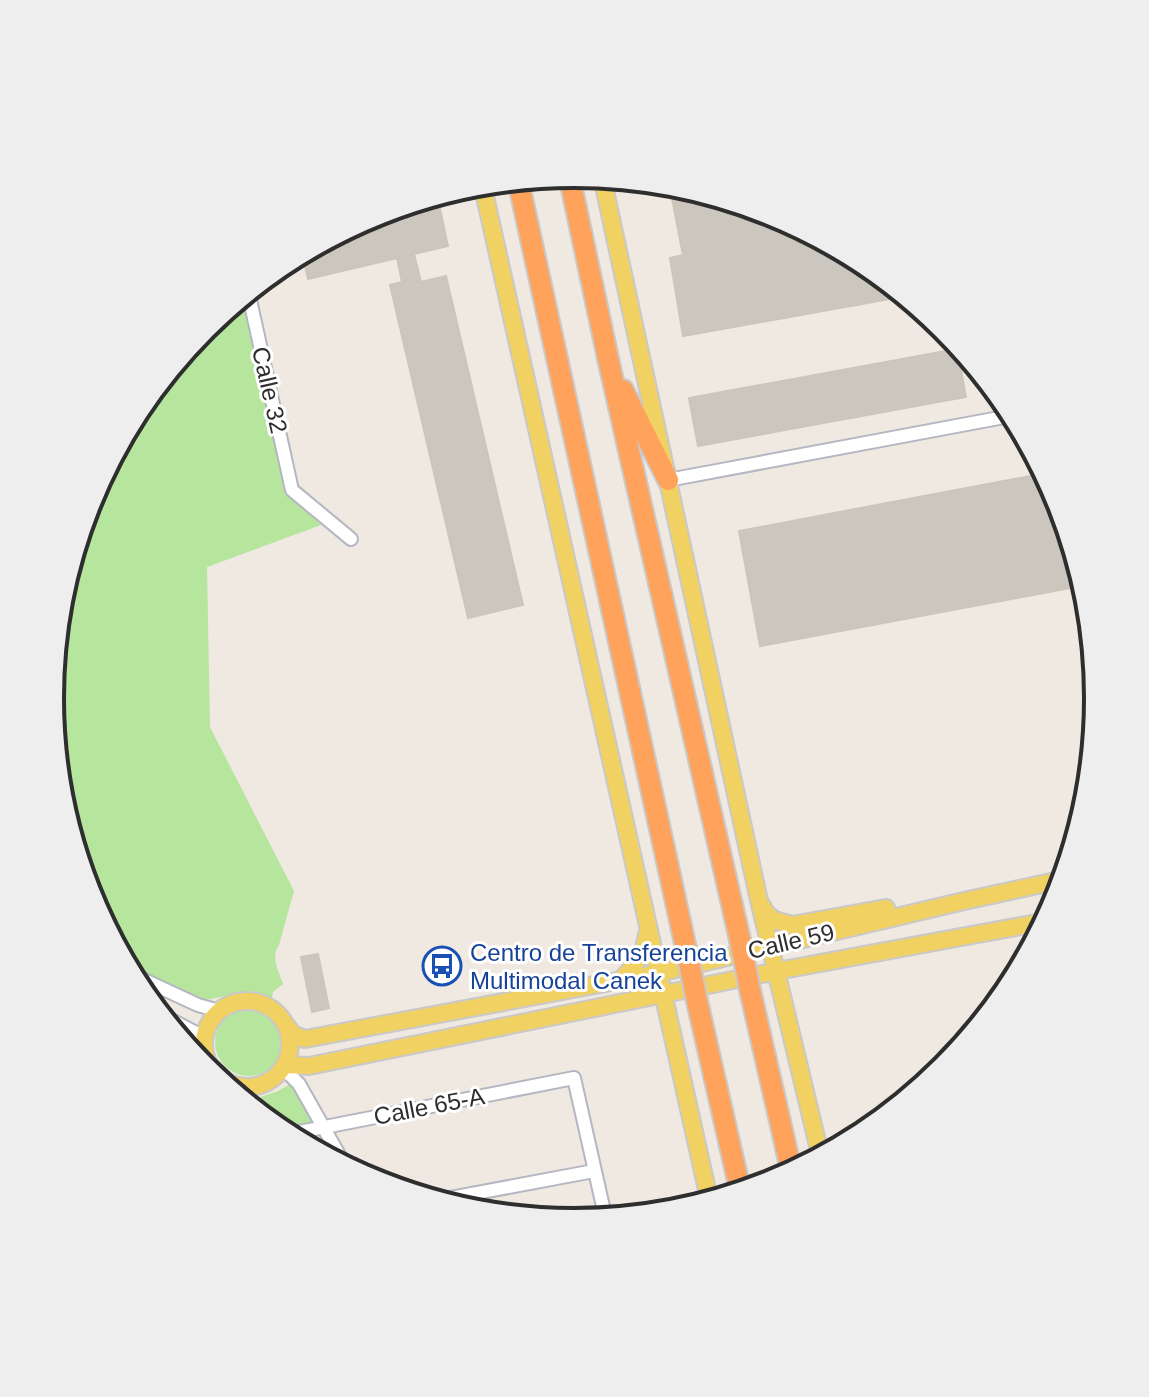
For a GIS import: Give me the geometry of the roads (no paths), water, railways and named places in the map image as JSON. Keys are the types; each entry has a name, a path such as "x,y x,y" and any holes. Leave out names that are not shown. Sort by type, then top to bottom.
{"highway":[{"path":"572,188 789,1161"},
{"path":"520,191 738,1182"},
{"path":"609,363 668,480"}],"main road":[{"path":"605,189 758,896 818,1147"},
{"path":"485,196 707,1192"},
{"name":"Calle 59","path":"285,1024 294,1035 305,1039 659,973 1051,882"},
{"path":"758,896 765,912 774,920 792,925 885,908 964,901"},
{"path":"621,980 643,952 648,924"},
{"name":"Calle 59","path":"284,1066 309,1066 777,971 1032,924"},
{"path":"204,1049 204,1037 210,1023 219,1011 230,1005 242,1001 255,1002 278,1014 290,1037 290,1051 284,1066 265,1083 244,1087"}],"street":[{"name":"Calle 32","path":"251,304 292,490 351,539"},
{"path":"668,480 1001,418"},
{"path":"151,983 219,1011"},
{"path":"184,1026 204,1037"},
{"path":"284,1066 299,1084 336,1150"},
{"name":"Calle 65-A","path":"303,1131 574,1078 594,1171"},
{"path":"461,1196 594,1171 603,1208"}],"place":[{"name":"Centro de Transferencia Multimodal Canek","path":"442,966"}]}
